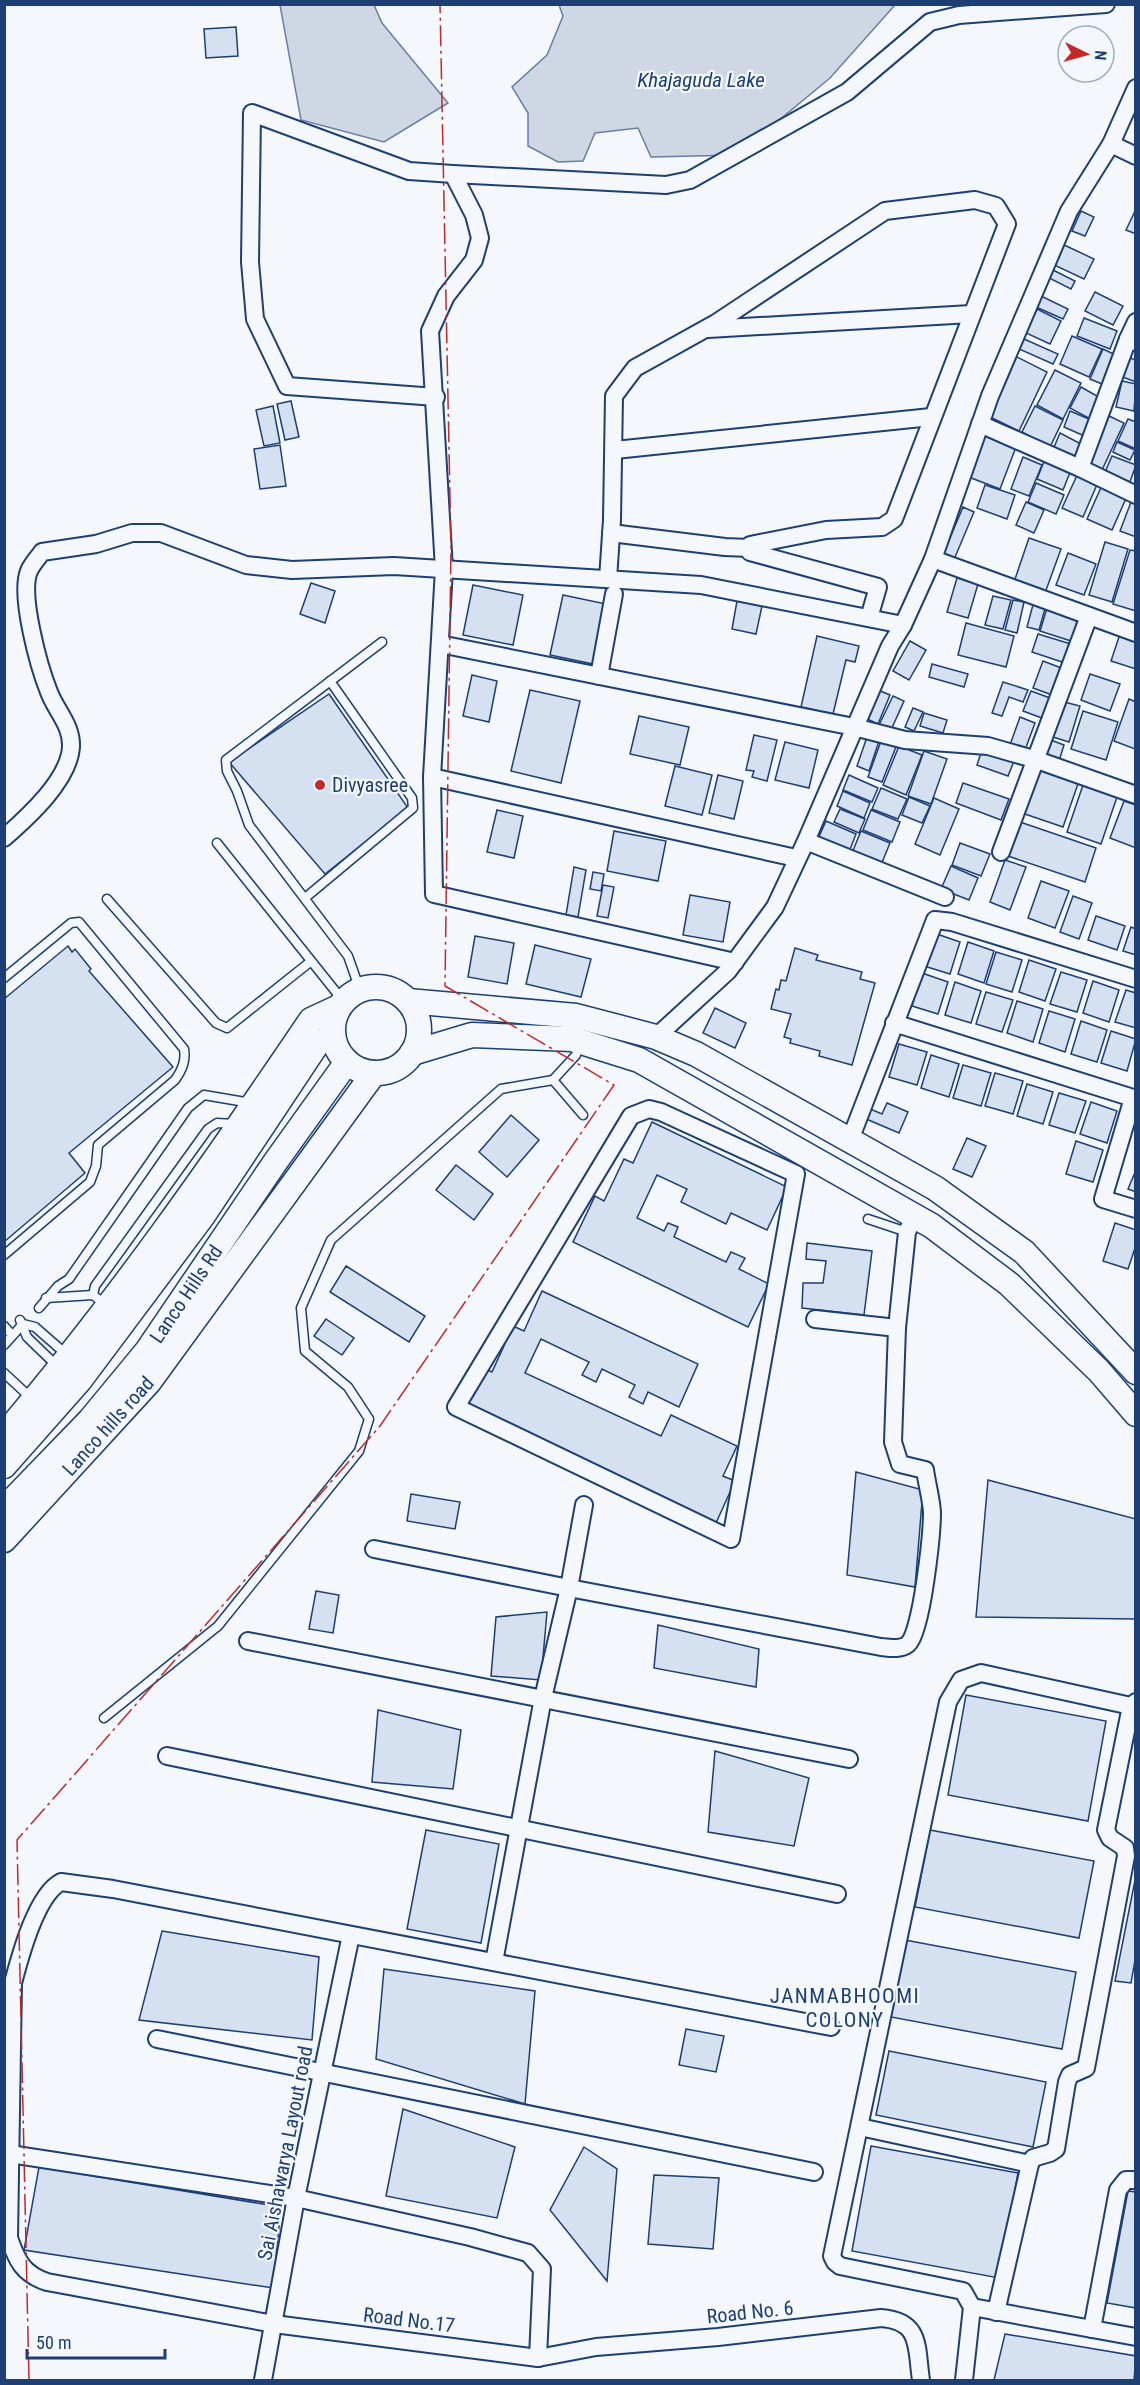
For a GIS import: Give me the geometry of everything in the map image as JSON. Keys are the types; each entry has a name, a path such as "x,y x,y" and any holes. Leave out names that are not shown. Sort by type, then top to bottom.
{"main road":[{"path":"4,1435 66,1363 100,1300 193,1212 240,1125 311,1020 372,987 385,987 398,992 415,1012 418,1040 412,1053 402,1064 383,1071"},
{"path":"347,1000 334,1021 333,1036 338,1050 347,1062 360,1070 383,1071 416,1067 466,1052 531,1050 576,1055 615,1052"},
{"path":"408,1001 576,1016 656,1037 696,1054 935,1188 1024,1252 1136,1372"},
{"path":"412,1053 472,1035 572,1039 639,1060 739,1115 911,1224 932,1226 1009,1284 1091,1364 1136,1414"},
{"name":"Lanco Hills Rd","path":"4,1466 80,1380 193,1212 317,1044 333,1036"},
{"name":"Lanco Hills Rd","path":"4,1509 112,1408 147,1351 276,1161 347,1062"},
{"name":"Lanco hills road","path":"4,1540 112,1408 149,1382 383,1071"},
{"path":"1091,1364 1112,1346"}],"street":[{"path":"436,397 287,386 255,319 250,262 252,113 409,171 666,185 690,180 847,92 930,22 959,15 1106,4"},
{"path":"656,1037 728,971 775,907 890,646 903,625 933,559 990,396 1069,211 1111,144 1136,88"},
{"path":"1111,144 1136,156"},
{"path":"453,174 474,215 480,238 474,260 446,296 430,331 436,397 444,569 432,777 434,894 735,962"},
{"path":"599,676 611,587 615,450 614,396 635,368 705,329 885,211 975,200 996,206 1007,224 931,417 894,519 882,527 826,530 750,545 750,548"},
{"path":"705,329 971,314"},
{"path":"1080,468 1132,340 1136,322"},
{"path":"615,450 931,417"},
{"path":"980,424 1135,493"},
{"path":"4,838 22,822 53,787 68,759 71,747 69,729 49,693 36,653 28,604 26,588 29,571 42,552 96,544 132,532 161,533 257,566 292,570 394,566 444,569 611,587 701,585 903,625"},
{"path":"611,533 750,548"},
{"path":"750,548 750,552 878,587 869,618"},
{"path":"933,559 1136,633"},
{"path":"1001,852 1089,616"},
{"path":"441,644 854,727 905,740 988,746 1037,760 1136,795"},
{"path":"432,777 796,858"},
{"path":"806,841 945,897"},
{"path":"850,1140 935,920 952,922 1136,979"},
{"path":"894,1023 1134,1093 1103,1199 1136,1209"},
{"path":"649,1109 661,1112 736,1146 796,1174 731,1539 456,1407 631,1116 649,1109"},
{"path":"716,1137 739,1115"},
{"path":"736,1146 739,1115"},
{"path":"374,1549 881,1647 902,1648 911,1642 928,1568 932,1511 925,1470 900,1464 893,1442 897,1328 911,1224"},
{"path":"815,1319 897,1328"},
{"path":"494,1962 543,1698 569,1588 584,1505"},
{"path":"248,1641 849,1759"},
{"path":"964,2380 972,2307 963,2291 840,2266 832,2256 860,2127 876,2036 948,1702 961,1680 981,1673 1133,1704 1106,1830 1110,1838 1125,1848 1126,1856 1086,2068 1070,2075 1067,2082 1056,2149 1037,2156 1030,2164 996,2312"},
{"path":"167,1756 837,1894"},
{"name":"Road No.17","path":"351,1935 112,1889 61,1882 47,1892 24,1943 13,1983 9,2238 21,2264 32,2277 47,2282 274,2324 538,2358"},
{"path":"351,1935 831,2027"},
{"name":"Sai Aishawarya Layout road","path":"263,2380 296,2198 351,1935"},
{"path":"157,2039 814,2172"},
{"path":"860,2127 1030,2164"},
{"path":"10,2154 296,2198 470,2237 528,2253 542,2269 538,2358"},
{"path":"1092,2329 1118,2190 1126,2180 1136,2180"},
{"path":"972,2307 1136,2337"},
{"name":"Road No. 6","path":"538,2358 596,2347 887,2319 903,2322 911,2329 915,2337 921,2380"}],"lane":[{"path":"347,1000 348,956 249,825 225,765 226,760 382,642"},
{"path":"305,898 413,808 412,798 330,681"},
{"path":"217,843 310,962 347,1000"},
{"path":"107,899 216,1023 227,1028 310,962"},
{"path":"4,978 71,923 79,922 184,1049 185,1054 182,1071 175,1080 98,1145 96,1166 90,1182 4,1255"},
{"path":"104,1718 218,1626 359,1451 369,1419 348,1387 305,1352 301,1308 331,1240 501,1089 553,1080 576,1055"},
{"path":"553,1080 583,1115"},
{"path":"39,1308 58,1286 69,1279 198,1097 208,1095 254,1104"},
{"path":"46,1299 100,1300 95,1286 208,1129 217,1124 240,1125"},
{"path":"868,1219 911,1224"},
{"path":"21,1322 27,1337 66,1363"},
{"path":"21,1322 36,1327 66,1363"},
{"path":"4,1345 21,1322"},
{"path":"4,1326 12,1335"},
{"path":"4,1373 34,1401"}],"water":[{"path":"280,5 374,5 382,23 448,103 384,142 301,120"},
{"name":"Khajaguda Lake","path":"559,5 895,5 830,78 737,155 651,157 638,128 595,133 583,161 558,162 528,146 528,113 512,87 547,55 563,16"}],"building":[{"path":"236,27 238,56 206,58 204,29"},
{"path":"1136,209 1136,234 1126,230"},
{"path":"1081,211 1094,217 1085,236 1072,231"},
{"path":"1062,244 1094,259 1084,279 1052,264"},
{"path":"1053,270 1075,281 1071,289 1049,278"},
{"path":"1095,292 1123,306 1113,325 1085,311"},
{"path":"1041,296 1068,309 1063,319 1036,307"},
{"path":"1037,309 1061,321 1050,344 1026,333"},
{"path":"1084,318 1117,331 1110,349 1077,336"},
{"path":"1072,336 1102,349 1089,377 1060,364"},
{"path":"1024,339 1058,354 1053,364 1019,349"},
{"path":"1103,349 1120,357 1107,386 1090,379"},
{"path":"1015,356 1047,372 1019,431 986,415"},
{"path":"1127,357 1136,360 1136,382 1120,376"},
{"path":"1055,370 1081,383 1063,419 1037,405"},
{"path":"1122,381 1136,384 1134,411 1116,407"},
{"path":"1081,387 1104,400 1094,421 1070,408"},
{"path":"291,401 299,437 285,440 277,404"},
{"path":"273,406 280,443 264,446 256,410"},
{"path":"1035,406 1063,420 1050,447 1022,432"},
{"path":"1070,411 1096,422 1089,438 1064,427"},
{"path":"1109,416 1124,423 1102,470 1087,463"},
{"path":"1128,419 1136,422 1136,449 1118,441"},
{"path":"1060,433 1085,446 1078,463 1052,452"},
{"path":"981,434 1016,447 1000,489 966,476"},
{"path":"1117,442 1135,450 1130,460 1113,452"},
{"path":"280,445 286,486 260,489 254,449"},
{"path":"1112,456 1136,465 1130,482 1105,472"},
{"path":"1023,457 1042,465 1029,496 1011,489"},
{"path":"1045,459 1071,470 1063,490 1037,479"},
{"path":"1079,471 1099,480 1083,517 1062,508"},
{"path":"1036,483 1064,495 1056,514 1028,502"},
{"path":"1103,483 1128,494 1112,530 1087,519"},
{"path":"985,485 1015,495 1007,519 977,508"},
{"path":"1026,502 1044,510 1034,533 1016,525"},
{"path":"1131,502 1136,504 1136,537 1120,531"},
{"path":"963,507 974,512 953,562 942,557"},
{"path":"1029,538 1061,549 1045,593 1014,582"},
{"path":"1105,542 1128,549 1112,602 1089,595"},
{"path":"1130,550 1136,551 1136,611 1113,604"},
{"path":"1068,553 1096,564 1084,595 1056,585"},
{"path":"957,578 978,584 968,618 947,612"},
{"path":"311,583 335,591 325,623 300,614"},
{"path":"473,585 523,595 513,645 463,635"},
{"path":"563,595 606,604 593,664 550,655"},
{"path":"993,596 1011,600 1003,629 985,625"},
{"path":"1013,600 1024,602 1017,633 1005,630"},
{"path":"737,601 762,606 756,634 732,629"},
{"path":"1034,601 1046,605 1039,630 1027,627"},
{"path":"1048,605 1079,615 1071,641 1040,631"},
{"path":"966,623 1014,636 1006,667 958,655"},
{"path":"1038,634 1071,644 1065,663 1032,652"},
{"path":"1120,634 1136,640 1136,669 1111,661"},
{"path":"817,636 859,646 855,662 846,660 833,714 801,707"},
{"path":"910,641 926,650 909,680 893,671"},
{"path":"1043,661 1064,669 1055,696 1033,688"},
{"path":"932,664 968,674 964,687 929,677"},
{"path":"1090,674 1120,684 1110,711 1081,700"},
{"path":"472,675 497,681 489,722 463,716"},
{"path":"1003,682 1028,690 1023,702 1009,697 1002,716 992,713"},
{"path":"530,690 580,701 561,783 511,771"},
{"path":"878,690 890,695 878,724 865,718"},
{"path":"1031,691 1050,698 1042,718 1023,711"},
{"name":"Divyasree","path":"329,694 408,808 325,874 229,762"},
{"path":"893,696 904,701 891,730 879,725"},
{"path":"1129,699 1136,702 1135,749 1114,741"},
{"path":"1064,702 1080,706 1069,742 1053,737"},
{"path":"913,708 923,712 914,731 905,727"},
{"path":"1083,711 1118,722 1106,760 1071,749"},
{"path":"924,713 947,720 943,733 920,726"},
{"path":"639,716 689,727 680,765 630,754"},
{"path":"1020,717 1035,723 1025,750 1010,745"},
{"path":"754,735 777,740 767,781 752,777 754,771 746,770"},
{"path":"867,737 879,741 869,771 857,766"},
{"path":"1048,739 1064,745 1059,761 1043,756"},
{"path":"881,741 896,747 882,782 868,777"},
{"path":"785,742 818,750 809,788 775,780"},
{"path":"899,746 922,755 906,795 883,785"},
{"path":"982,750 1014,761 1008,776 977,765"},
{"path":"924,751 947,759 931,804 908,796"},
{"path":"675,766 712,775 702,815 665,806"},
{"path":"1037,766 1079,781 1063,827 1022,813"},
{"path":"718,775 743,781 734,819 709,813"},
{"path":"849,775 878,788 872,802 843,790"},
{"path":"963,783 1009,799 1001,820 956,803"},
{"path":"1083,785 1117,797 1101,844 1067,832"},
{"path":"881,788 907,799 898,819 872,809"},
{"path":"843,791 870,803 864,818 837,806"},
{"path":"909,797 930,806 922,823 902,815"},
{"path":"934,798 959,809 940,855 915,844"},
{"path":"1124,801 1136,805 1136,848 1110,838"},
{"path":"840,809 865,819 859,833 834,822"},
{"path":"497,810 523,816 514,858 487,852"},
{"path":"871,810 900,822 892,842 863,830"},
{"path":"826,821 856,834 849,852 818,839"},
{"path":"1020,822 1096,848 1085,882 1008,856"},
{"path":"614,831 666,841 658,881 607,871"},
{"path":"861,831 890,843 881,865 852,853"},
{"path":"960,843 990,854 981,876 952,865"},
{"path":"1005,860 1026,867 1010,910 990,902"},
{"path":"951,866 978,878 969,900 941,889"},
{"path":"574,867 586,870 578,917 566,915"},
{"path":"593,872 604,874 601,891 590,889"},
{"path":"1041,881 1069,891 1055,928 1028,918"},
{"path":"603,885 614,887 608,918 597,916"},
{"path":"690,895 730,902 723,942 683,935"},
{"path":"1073,896 1092,903 1079,939 1060,932"},
{"path":"1096,916 1125,926 1117,950 1088,940"},
{"path":"1131,927 1136,929 1136,955 1123,951"},
{"path":"934,933 960,942 950,974 924,966"},
{"path":"475,936 514,943 507,984 468,977"},
{"path":"968,942 994,951 984,983 958,974"},
{"path":"535,945 591,959 581,997 526,984"},
{"path":"68,946 72,952 75,949 91,969 89,971 173,1067 69,1153 85,1173 4,1242 4,999"},
{"path":"795,948 818,955 816,960 862,972 860,979 875,983 852,1065 819,1056 820,1051 790,1043 791,1039 784,1037 791,1014 771,1009 776,989 779,990 781,980 786,981"},
{"path":"996,952 1022,960 1012,992 986,984"},
{"path":"1029,960 1056,969 1045,1001 1019,992"},
{"path":"1061,972 1087,980 1077,1012 1050,1004"},
{"path":"922,973 948,982 938,1014 912,1006"},
{"path":"1093,981 1119,990 1109,1022 1083,1013"},
{"path":"955,982 981,991 971,1023 945,1015"},
{"path":"1126,990 1136,993 1136,1028 1115,1022"},
{"path":"986,992 1013,1000 1002,1032 976,1024"},
{"path":"1017,1001 1043,1009 1033,1042 1007,1033"},
{"path":"715,1008 746,1023 735,1048 703,1033"},
{"path":"1049,1011 1075,1019 1065,1052 1039,1043"},
{"path":"1081,1021 1107,1030 1097,1062 1071,1054"},
{"path":"1111,1031 1136,1039 1127,1071 1101,1063"},
{"path":"899,1044 927,1052 917,1085 889,1077"},
{"path":"931,1055 959,1064 949,1097 921,1088"},
{"path":"963,1065 991,1073 981,1106 953,1098"},
{"path":"995,1073 1023,1081 1013,1114 985,1106"},
{"path":"1027,1084 1053,1092 1043,1124 1017,1116"},
{"path":"1059,1093 1086,1101 1075,1133 1049,1125"},
{"path":"1091,1102 1117,1111 1107,1143 1080,1134"},
{"path":"887,1103 908,1112 899,1133 864,1118 868,1108 882,1114"},
{"path":"511,1115 539,1140 507,1177 479,1152"},
{"path":"652,1122 787,1187 767,1230 731,1213 726,1224 681,1202 687,1189 657,1175 637,1218 664,1231 668,1223 678,1227 674,1237 726,1262 731,1252 745,1258 739,1269 769,1284 748,1327 573,1242 595,1196 604,1201 624,1159 633,1163"},
{"path":"967,1138 986,1146 972,1177 953,1169"},
{"path":"1076,1141 1103,1150 1093,1182 1066,1174"},
{"path":"456,1165 493,1194 474,1220 436,1190"},
{"path":"1136,1170 1136,1192 1128,1189"},
{"path":"1115,1223 1136,1230 1136,1245 1128,1269 1103,1261"},
{"path":"807,1243 872,1251 864,1315 802,1308 803,1283 823,1283 826,1261 806,1259"},
{"path":"346,1266 425,1316 409,1342 330,1292"},
{"path":"542,1291 698,1364 679,1407 648,1392 643,1404 629,1397 635,1385 602,1369 596,1382 582,1375 589,1362 541,1339 525,1373 661,1436 671,1415 737,1446 723,1476 735,1481 716,1523 466,1406 483,1368 492,1372 513,1326 524,1331"},
{"path":"326,1319 354,1338 342,1355 314,1336"},
{"path":"856,1472 923,1490 915,1587 847,1575"},
{"path":"988,1480 1136,1519 1136,1619 976,1617"},
{"path":"411,1494 460,1502 455,1529 407,1521"},
{"path":"316,1591 339,1595 333,1633 309,1629"},
{"path":"547,1612 541,1680 491,1676 496,1617"},
{"path":"658,1625 759,1649 756,1687 654,1668"},
{"path":"966,1695 1106,1721 1088,1821 948,1795"},
{"path":"378,1710 461,1730 453,1789 372,1782"},
{"path":"715,1751 809,1778 794,1846 708,1832"},
{"path":"426,1830 499,1844 481,1943 407,1929"},
{"path":"930,1830 1094,1861 1079,1938 915,1907"},
{"path":"1136,1875 1136,1955 1131,1983 1115,1981"},
{"path":"162,1931 319,1957 312,2040 139,2020"},
{"path":"905,1940 1076,1972 1062,2049 891,2017"},
{"path":"384,1969 535,1991 525,2104 376,2059"},
{"path":"686,2029 724,2036 716,2072 679,2065"},
{"path":"889,2051 1046,2082 1033,2147 876,2115"},
{"path":"403,2109 515,2147 497,2218 386,2196"},
{"path":"871,2146 1018,2173 999,2278 852,2251"},
{"path":"584,2147 617,2169 607,2281 550,2210"},
{"path":"39,2167 281,2207 273,2288 24,2250"},
{"path":"654,2175 719,2178 713,2249 648,2244"},
{"path":"1128,2191 1136,2192 1136,2308 1107,2303"},
{"path":"1005,2334 1136,2356 1134,2380 994,2380"}],"power":[{"path":"29,2380 17,1840 380,1426 614,1085 445,986 451,547 440,4"}],"place":[{"name":"Divyasree","path":"320,785"}],"district":[{"name":"JANMABHOOMI COLONY","path":"845,2008"}]}
